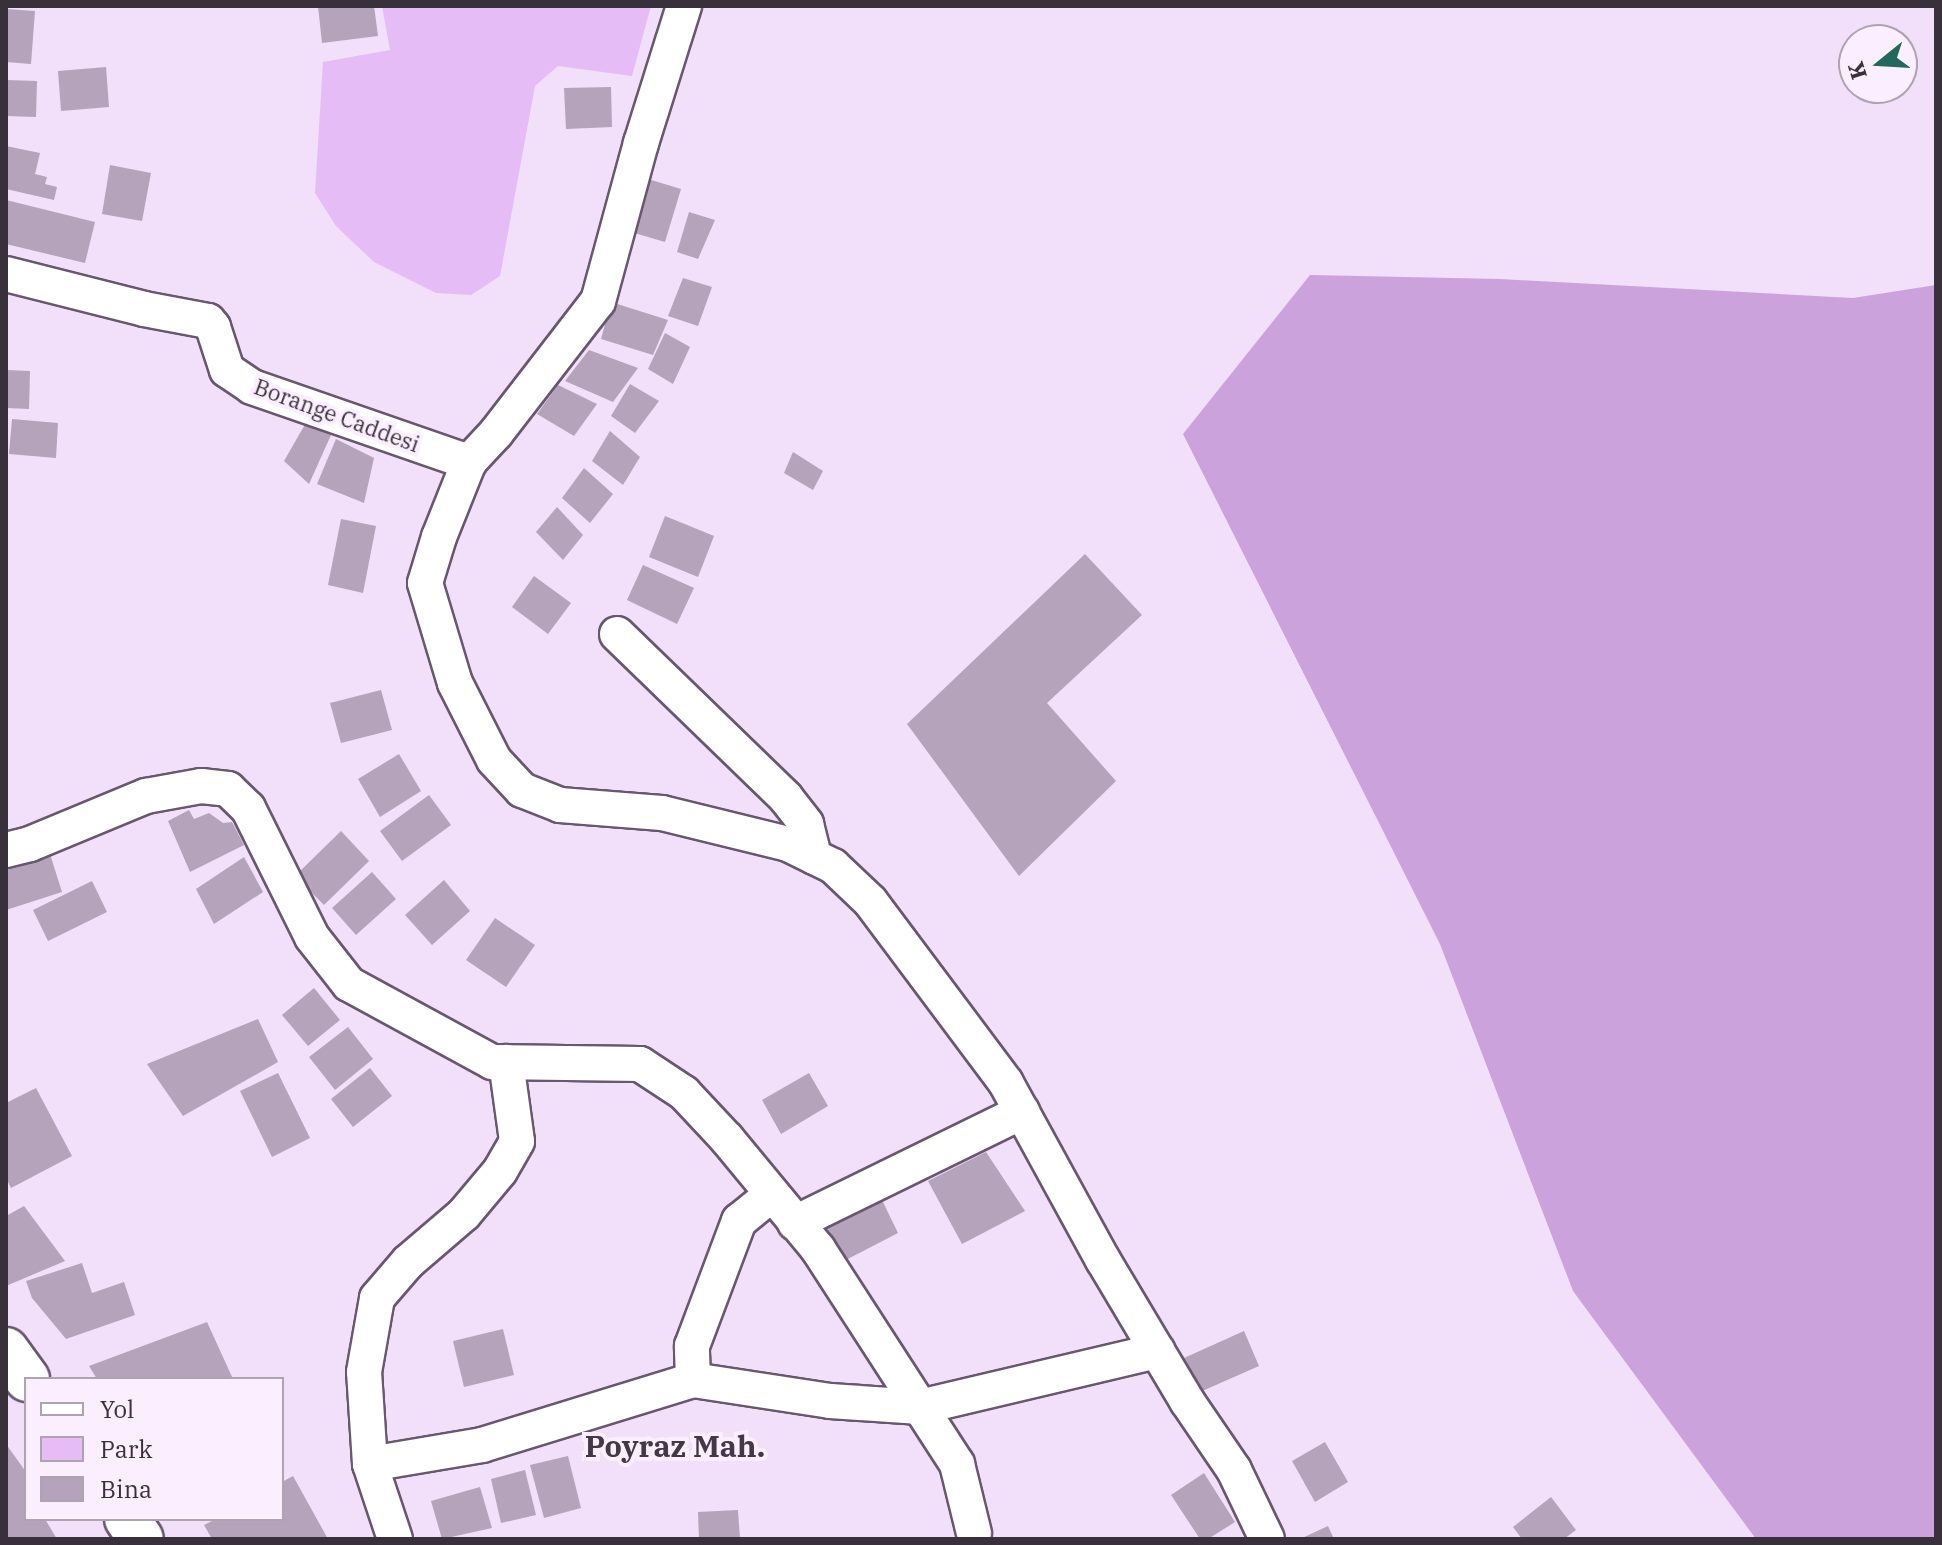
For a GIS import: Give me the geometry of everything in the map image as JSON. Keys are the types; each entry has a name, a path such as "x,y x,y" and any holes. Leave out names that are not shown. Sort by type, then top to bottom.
{"main road":[{"path":"6,1350 26,1377"},
{"path":"128,1521 141,1539"}],"street":[{"path":"684,6 598,301 543,375 469,462 425,583 455,683 494,760 522,790 560,805 662,813 788,844 833,866 870,901 1006,1083 1157,1351 1234,1470 1262,1538"},
{"name":"Borange Caddesi","path":"6,274 144,309 208,321 213,327 227,370 252,387 469,462"},
{"path":"617,634 786,798 806,824 814,857"},
{"path":"6,850 30,844 146,796 201,786 228,789 248,808 312,937 349,984 492,1062 640,1064 684,1093 727,1139 818,1249 957,1464 974,1533"},
{"path":"395,1539 370,1464 364,1372 377,1298 408,1262 464,1214 500,1171 517,1141 506,1062"},
{"path":"795,1223 1022,1112"},
{"path":"693,1380 692,1346 739,1221 771,1195"},
{"path":"370,1464 482,1445 693,1380 830,1401 920,1407 1157,1351"}],"green space":[{"path":"382,6 651,6 632,76 558,66 535,86 500,276 471,295 436,293 374,262 336,226 315,193 323,62 390,50"}],"shaded area":[{"path":"1310,275 1500,279 1853,298 1936,285 1936,1539 1756,1539 1573,1291 1440,944 1183,434"}],"building":[{"path":"318,6 374,6 378,36 322,43"},
{"path":"6,9 35,11 31,64 6,62"},
{"path":"106,67 109,107 61,111 58,71"},
{"path":"6,80 37,81 36,117 6,116"},
{"path":"611,87 612,127 566,129 564,88"},
{"path":"6,146 40,153 35,174 47,177 45,184 57,187 54,200 6,189"},
{"path":"110,165 151,173 142,221 102,214"},
{"path":"648,179 681,189 665,242 631,232"},
{"path":"6,200 95,222 85,263 6,244"},
{"path":"689,212 715,220 698,259 677,252"},
{"path":"683,278 712,287 698,326 668,316"},
{"path":"611,302 668,320 653,355 601,339"},
{"path":"665,333 690,347 673,384 648,369"},
{"path":"589,350 638,368 613,402 565,381"},
{"path":"6,370 30,371 29,409 6,408"},
{"path":"630,384 659,401 635,433 611,416"},
{"path":"558,385 597,404 574,436 537,414"},
{"path":"12,419 58,423 56,458 9,454"},
{"path":"307,421 331,435 309,484 284,461"},
{"path":"610,431 640,457 623,485 592,461"},
{"path":"336,439 374,458 364,503 317,484"},
{"path":"793,452 823,471 813,490 784,473"},
{"path":"584,468 613,494 590,523 562,498"},
{"path":"557,507 583,535 563,560 536,532"},
{"path":"665,516 714,536 698,577 649,557"},
{"path":"341,519 376,526 363,593 328,585"},
{"path":"1085,554 1142,615 1047,703 1116,781 1019,876 907,724"},
{"path":"643,565 694,588 677,624 627,600"},
{"path":"534,576 571,603 548,634 512,607"},
{"path":"381,690 392,730 341,743 330,703"},
{"path":"399,754 421,791 380,817 358,779"},
{"path":"429,795 451,825 402,861 380,831"},
{"path":"189,810 194,819 209,813 223,823 232,822 244,845 190,872 168,821"},
{"path":"341,831 369,861 324,905 295,876"},
{"path":"49,851 62,892 6,910 6,866"},
{"path":"244,857 263,892 214,924 196,889"},
{"path":"372,872 396,899 356,935 332,908"},
{"path":"444,880 470,911 432,945 405,915"},
{"path":"92,881 107,912 48,941 33,910"},
{"path":"495,918 535,945 506,987 466,960"},
{"path":"314,988 340,1020 308,1046 282,1015"},
{"path":"258,1019 278,1062 183,1116 147,1064"},
{"path":"348,1027 373,1059 335,1090 309,1057"},
{"path":"370,1068 392,1096 353,1127 331,1099"},
{"path":"278,1073 310,1138 272,1157 240,1091"},
{"path":"809,1073 828,1106 781,1134 762,1100"},
{"path":"36,1088 72,1156 11,1188 6,1178 6,1103"},
{"path":"986,1152 1025,1211 962,1244 928,1181"},
{"path":"882,1200 898,1233 838,1264 821,1231"},
{"path":"24,1206 65,1261 6,1286 6,1216"},
{"path":"82,1263 92,1293 124,1282 135,1315 66,1339 32,1298 26,1281"},
{"path":"207,1322 232,1377 96,1377 89,1366"},
{"path":"503,1329 514,1375 464,1387 453,1341"},
{"path":"1244,1331 1259,1366 1200,1392 1184,1358"},
{"path":"1325,1442 1348,1482 1315,1502 1292,1461"},
{"path":"6,1444 24,1469 24,1521 46,1521 57,1539 6,1539"},
{"path":"568,1456 581,1508 544,1518 530,1465"},
{"path":"525,1470 536,1515 501,1523 491,1479"},
{"path":"1204,1473 1235,1522 1208,1539 1200,1539 1171,1495"},
{"path":"293,1476 328,1539 212,1539 204,1525 212,1521 284,1521 284,1481"},
{"path":"480,1487 492,1528 442,1539 431,1501"},
{"path":"1551,1497 1576,1530 1564,1539 1522,1539 1513,1527"},
{"path":"738,1510 740,1539 699,1539 698,1512"},
{"path":"1328,1526 1334,1539 1300,1539"}],"district":[{"name":"Poyraz Mah.","path":"675,1446"}]}
